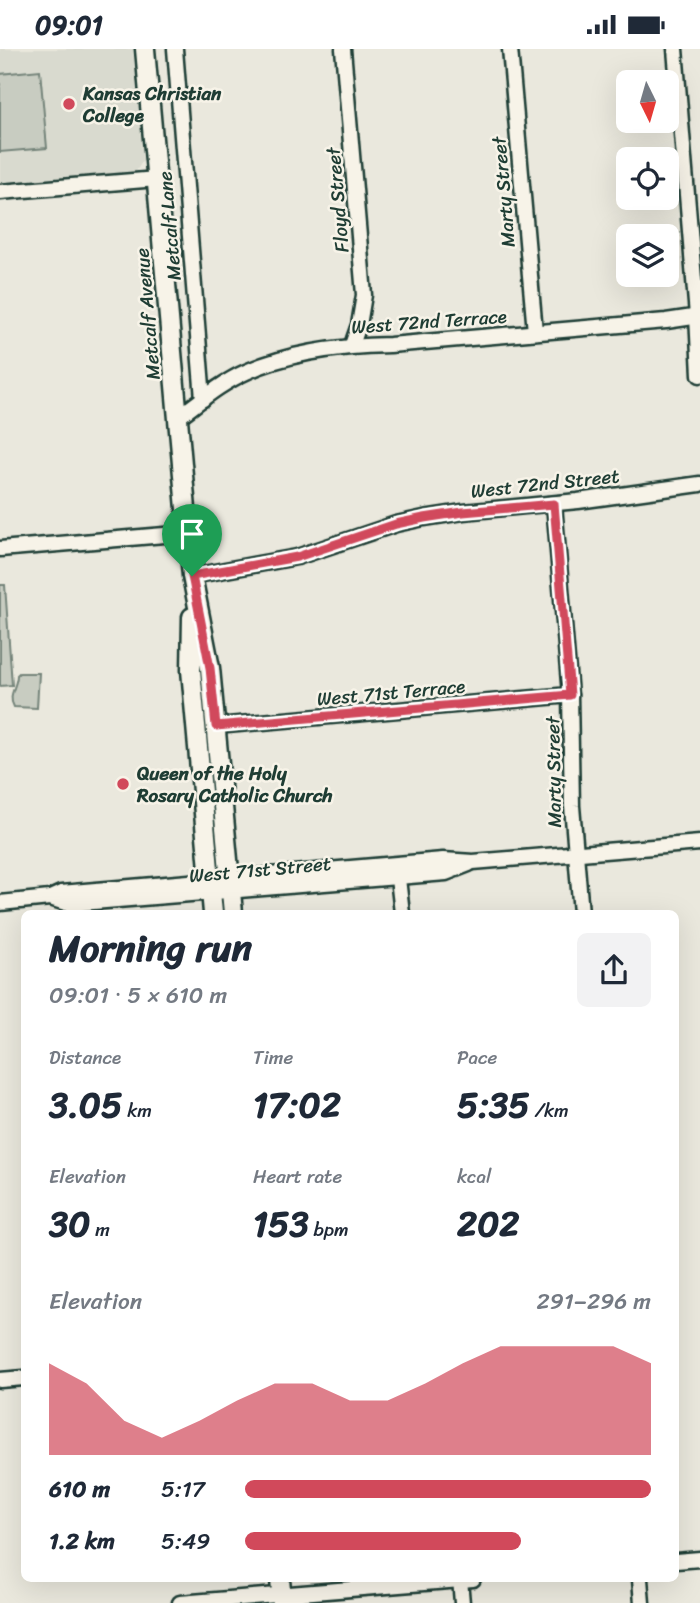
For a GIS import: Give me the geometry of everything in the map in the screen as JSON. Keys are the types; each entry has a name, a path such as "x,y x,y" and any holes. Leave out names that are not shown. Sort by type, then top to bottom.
{"main road":[{"name":"Metcalf Avenue","path":"145,49 192,576 210,668 233,910"},
{"name":"Metcalf Avenue","path":"192,576 191,670 213,910"}],"street":[{"name":"Metcalf Lane","path":"175,49 202,399"},
{"name":"Floyd Street","path":"343,49 364,295 359,325 352,345"},
{"name":"Marty Street","path":"510,49 535,332"},
{"path":"675,49 699,316 700,375"},
{"path":"0,191 157,179"},
{"name":"West 72nd Terrace","path":"177,418 243,373 265,364 352,345 390,345 699,316"},
{"name":"West 72nd Street","path":"192,576 297,557 396,524 424,518 700,484"},
{"name":"Marty Street","path":"554,504 570,695 572,806 581,910"},
{"path":"0,548 188,533"},
{"name":"West 71st Terrace","path":"216,726 570,695"},
{"name":"West 71st Street","path":"0,903 50,898 61,893 231,885 397,870 446,873 473,862 700,843"},
{"path":"397,870 402,910"},
{"path":"0,1380 21,1378"},
{"path":"679,1561 700,1559"},
{"path":"180,1603 281,1592 422,1582"},
{"path":"462,1603 464,1582"},
{"path":"640,1582 642,1603"}],"shaded area":[{"name":"Kansas Christian College","path":"0,49 133,49 143,160 135,173 0,187"},
{"path":"40,70 47,148 0,152 0,74"},
{"path":"0,585 5,585 12,685 0,686"},
{"path":"19,673 39,673 37,708 14,707 12,695"}],"place":[{"name":"Kansas Christian College","path":"69,104"},
{"name":"Queen of the Holy Rosary Catholic Church","path":"123,784"}],"route":[{"path":"554,504 570,695 216,726 210,668 192,576 297,557 372,531 424,518 554,504"}]}
